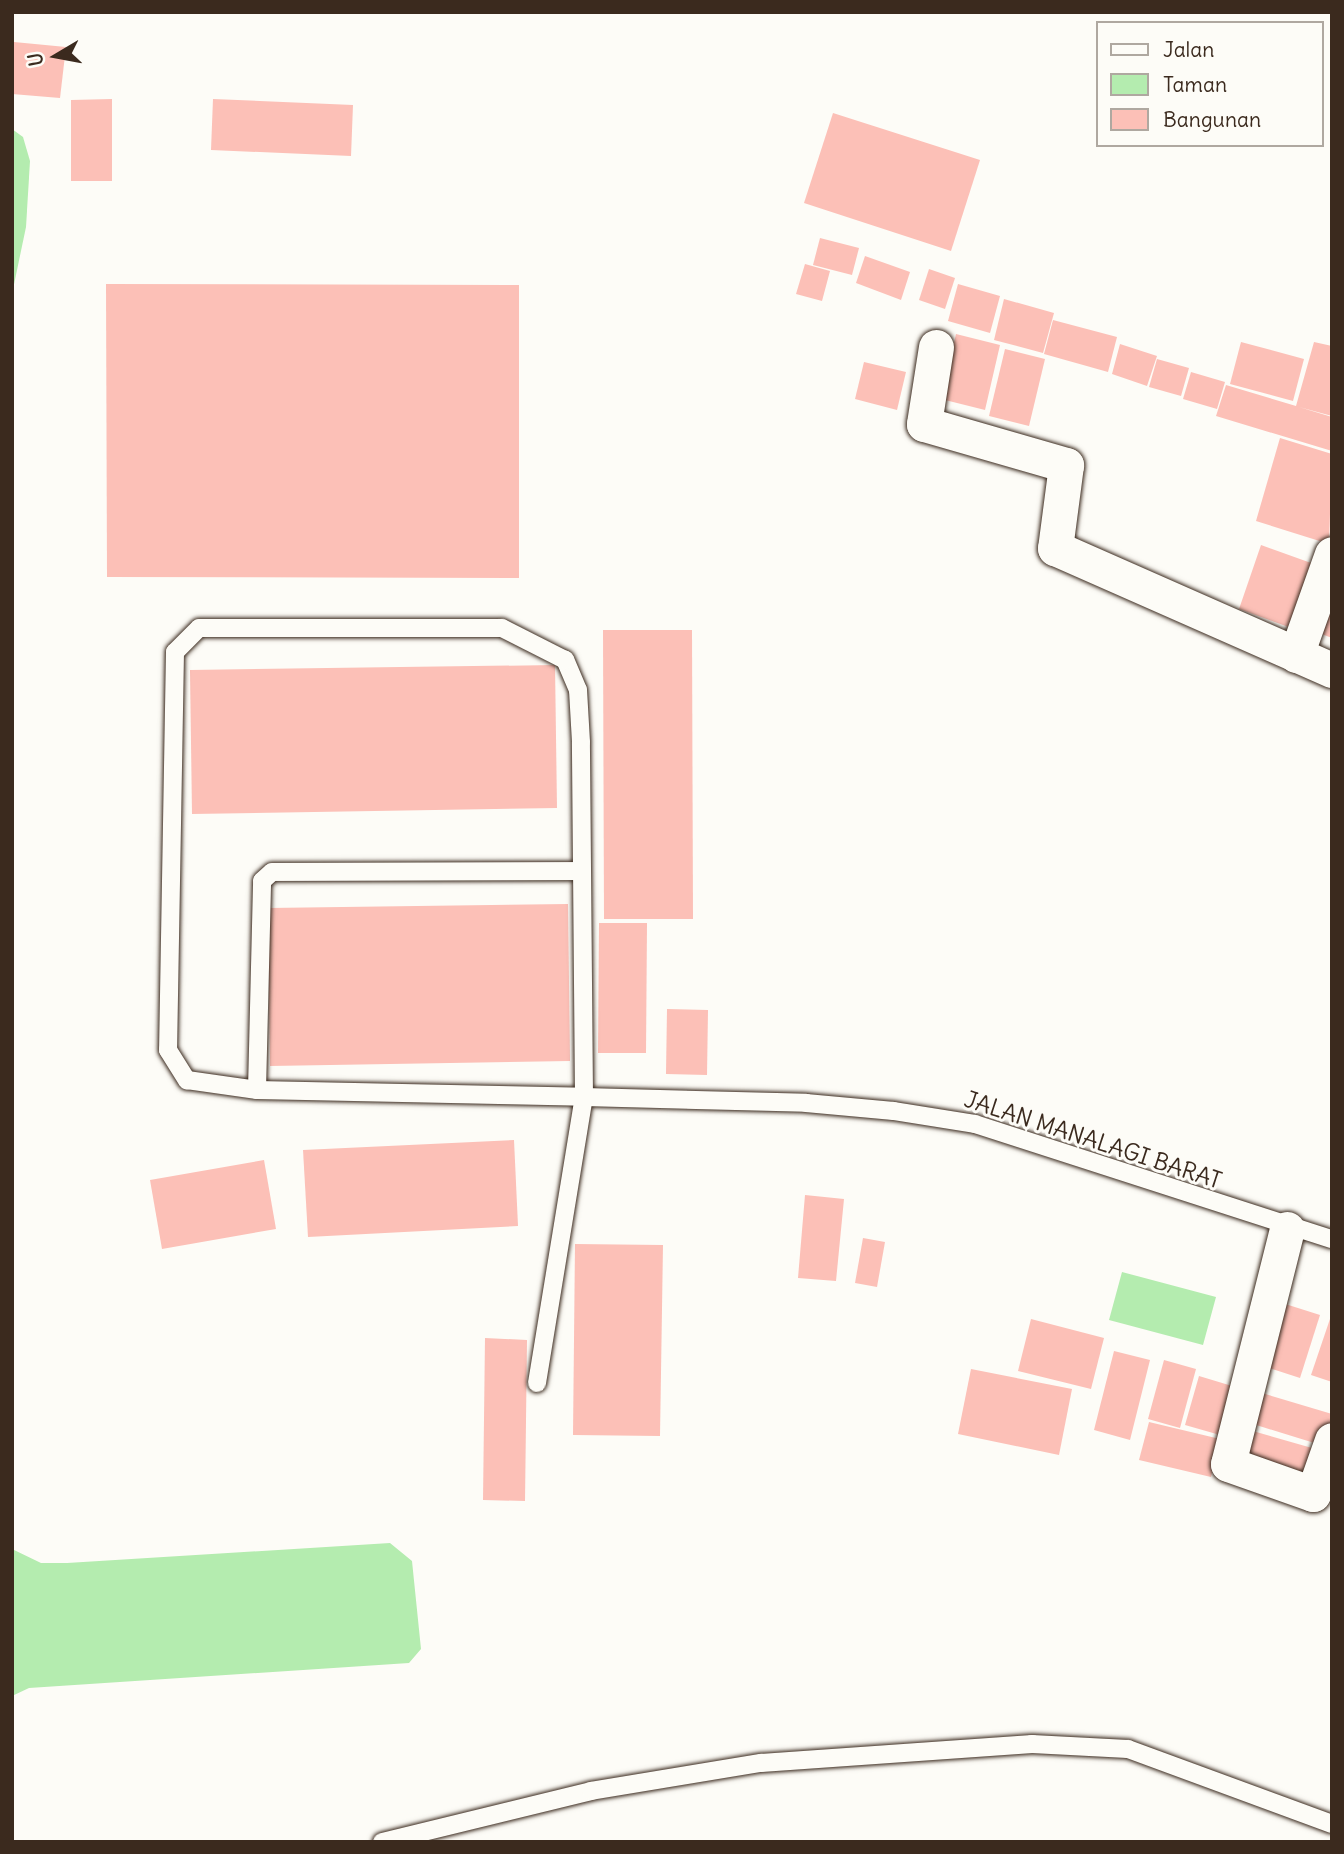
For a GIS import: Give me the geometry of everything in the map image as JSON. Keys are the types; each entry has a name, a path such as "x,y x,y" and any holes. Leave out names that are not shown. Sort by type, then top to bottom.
{"street":[{"path":"936,347 923,424 1066,466 1055,548 1332,670"},
{"path":"1296,656 1332,554"},
{"path":"1287,1229 1228,1464 1313,1494 1332,1440"}],"lane":[{"name":"JALAN MANALAGI BARAT","path":"537,1384 584,1097 578,690 565,660 546,645 502,628 199,628 186,635 175,652 168,1050 187,1080 257,1090 584,1097 806,1103 975,1124 1287,1229 1332,1239"},
{"path":"257,1090 262,881 272,872 582,871"},
{"path":"382,1842 591,1791 761,1763 1032,1744 1128,1749 1332,1824"}],"green space":[{"path":"12,129 23,137 30,161 26,227 12,294"},
{"path":"1122,1272 1216,1297 1203,1345 1109,1320"},
{"path":"390,1543 412,1561 421,1649 409,1663 29,1688 12,1696 12,1549 41,1563 67,1563"}],"building":[{"path":"14,42 66,47 60,98 12,94"},
{"path":"112,99 112,181 71,181 71,100"},
{"path":"213,99 353,105 351,156 211,150"},
{"path":"833,113 980,160 951,251 804,203"},
{"path":"820,238 859,248 852,275 813,265"},
{"path":"865,256 910,272 901,300 856,283"},
{"path":"805,264 830,271 822,301 796,294"},
{"path":"929,269 955,278 945,309 919,300"},
{"path":"106,284 519,285 519,578 107,577"},
{"path":"958,284 1000,296 990,333 948,321"},
{"path":"1004,299 1054,313 1043,353 994,340"},
{"path":"1053,320 1117,337 1108,372 1044,354"},
{"path":"956,334 1000,345 985,410 941,399"},
{"path":"1241,342 1304,359 1293,401 1230,384"},
{"path":"1314,342 1332,346 1332,416 1299,407 1332,417 1332,451 1216,416 1226,385 1296,406"},
{"path":"1120,344 1157,356 1147,386 1112,374"},
{"path":"1005,349 1045,359 1029,426 989,416"},
{"path":"1157,359 1189,368 1181,396 1149,387"},
{"path":"864,362 906,372 897,410 855,399"},
{"path":"1191,372 1225,382 1217,409 1183,399"},
{"path":"1280,438 1332,454 1329,544 1256,521"},
{"path":"1261,545 1325,568 1302,632 1239,609"},
{"path":"1332,603 1332,638 1319,633"},
{"path":"603,630 692,630 693,919 604,919"},
{"path":"555,665 557,808 192,814 190,670"},
{"path":"568,904 570,1061 270,1066 268,908"},
{"path":"599,923 647,923 646,1053 598,1053"},
{"path":"667,1009 708,1010 707,1075 666,1074"},
{"path":"514,1140 518,1226 308,1237 303,1150"},
{"path":"264,1160 276,1229 162,1249 150,1180"},
{"path":"805,1195 844,1199 836,1281 798,1278"},
{"path":"863,1238 885,1242 877,1287 855,1283"},
{"path":"575,1244 663,1245 660,1436 573,1435"},
{"path":"1279,1302 1320,1315 1300,1378 1260,1365"},
{"path":"1332,1316 1332,1382 1311,1375"},
{"path":"1031,1319 1104,1338 1091,1389 1018,1371"},
{"path":"485,1338 527,1340 525,1501 483,1500"},
{"path":"1114,1351 1150,1360 1130,1440 1094,1430"},
{"path":"1164,1360 1196,1369 1180,1428 1148,1419"},
{"path":"971,1369 1072,1389 1059,1455 958,1434"},
{"path":"1199,1376 1242,1389 1227,1437 1185,1425"},
{"path":"1262,1393 1332,1414 1324,1446 1253,1424"},
{"path":"1149,1422 1220,1439 1211,1477 1139,1460"},
{"path":"1246,1429 1319,1450 1311,1479 1238,1458"}]}
